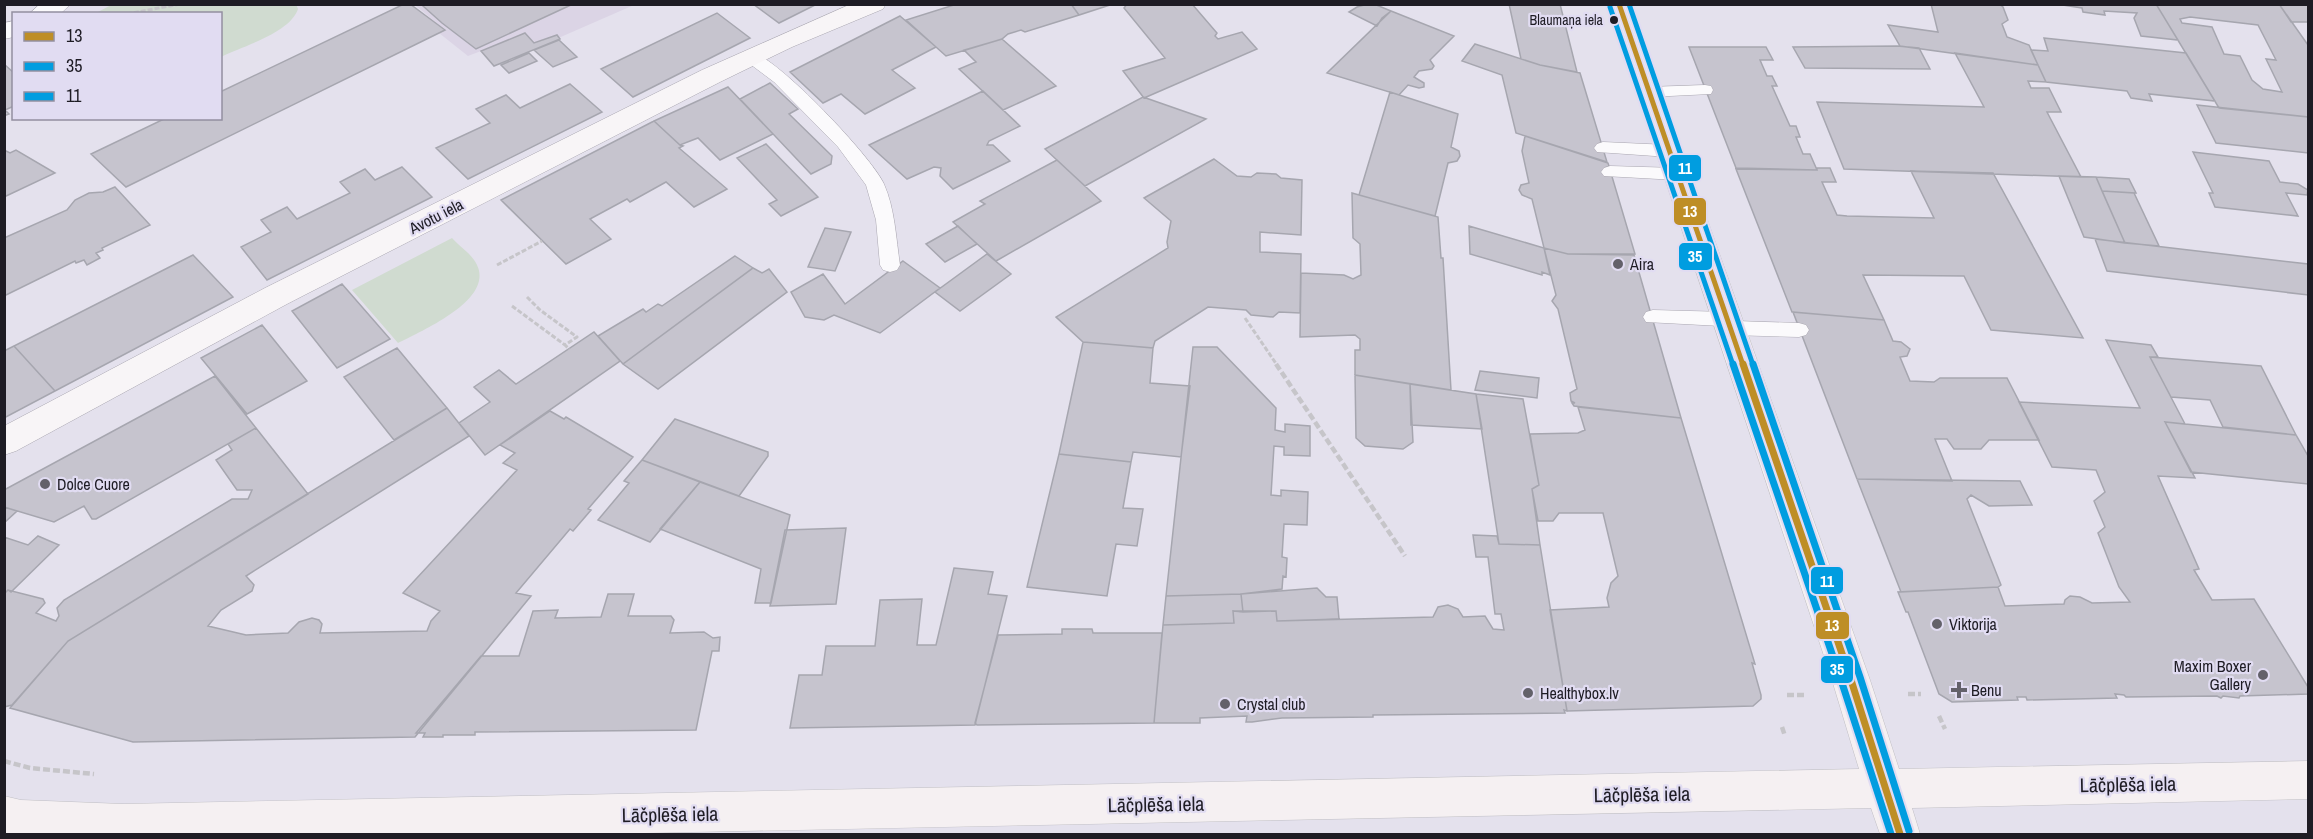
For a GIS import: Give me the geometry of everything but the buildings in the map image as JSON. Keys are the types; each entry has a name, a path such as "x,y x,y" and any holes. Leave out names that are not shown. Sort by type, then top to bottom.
{"main road":[{"path":"1619,4 1851,680 1900,834"},
{"name":"Lāčplēša iela","path":"4,816 21,820 135,824 2308,780"}],"street":[{"path":"45,12 59,4"},
{"name":"Avotu iela","path":"4,442 276,296 752,57 874,4"}],"lane":[{"path":"752,57 780,78 844,143 874,184 885,220 890,265"},
{"path":"1649,92 1705,90"},
{"path":"1603,148 1673,163"},
{"path":"1610,172 1673,163"},
{"path":"1653,317 1799,330"}],"path":[{"path":"138,12 180,4"},
{"path":"497,265 542,241"},
{"path":"527,297 540,310 577,338 565,345"},
{"path":"512,306 569,349"},
{"path":"1245,318 1405,556"},
{"path":"1908,694 1921,694"},
{"path":"1787,695 1805,695"},
{"path":"1939,716 1945,729"},
{"path":"1782,727 1785,736"}],"shaded area":[{"path":"113,4 296,4 298,9 293,18 276,32 222,57 222,12 98,12"},
{"path":"415,5 634,5 494,66 481,51 468,56 439,33 445,30"},
{"path":"452,238 477,265 479,278 475,290 466,302 452,313 398,343 352,290"}],"transit line":[{"name":"13","path":"1619,4 1851,680 1900,834"},
{"name":"11","path":"1629,4 1860,677 1909,831"},
{"name":"35","path":"1610,7 1842,683 1891,834"}],"place":[{"name":"Blaumaņa iela","path":"1614,20"},
{"name":"Aira","path":"1618,264"},
{"name":"Dolce Cuore","path":"45,484"},
{"name":"Viktorija","path":"1937,624"},
{"name":"Maxim Boxer Gallery","path":"2263,675"},
{"name":"Benu","path":"1959,690"},
{"name":"Healthybox.lv","path":"1528,693"},
{"name":"Crystal club","path":"1225,704"}]}
